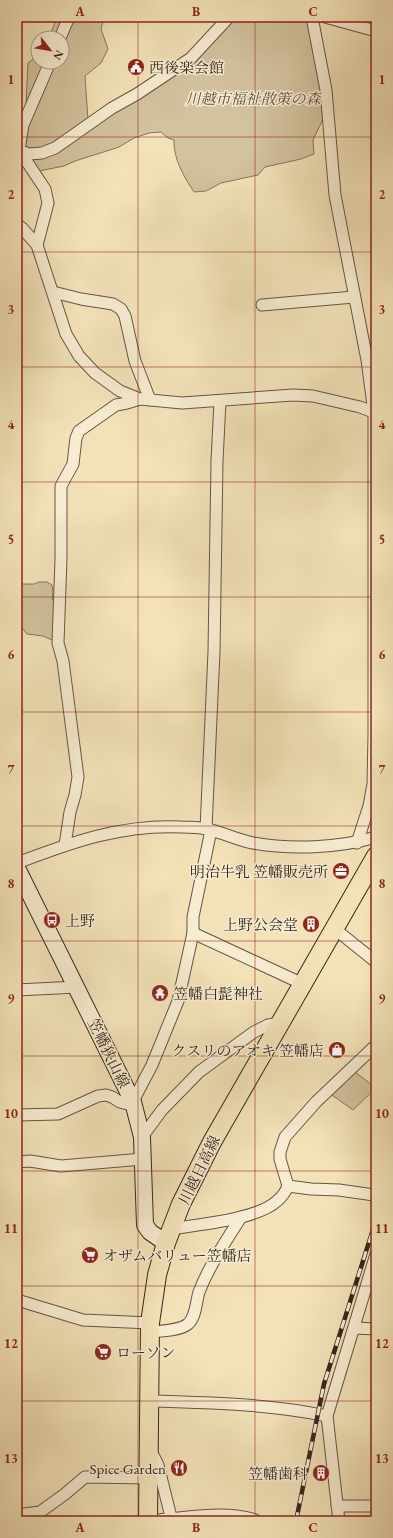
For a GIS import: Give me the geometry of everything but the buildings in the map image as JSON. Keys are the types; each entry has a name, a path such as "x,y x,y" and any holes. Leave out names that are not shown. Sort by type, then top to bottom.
{"main road":[{"name":"川越日高線","path":"148,1521 150,1328 157,1275 169,1236 182,1204 212,1142 376,856"},
{"name":"笠幡狭山線","path":"17,868 133,1102 142,1137 145,1224 150,1232 169,1236"}],"street":[{"path":"63,30 69,17"},
{"path":"18,150 29,154 42,153 55,148 112,108 137,94 191,58 230,17"},
{"path":"312,17 326,90 335,195 354,297 368,360 375,413 375,782 357,842"},
{"path":"325,17 376,31"},
{"path":"37,245 48,203 42,183 18,150 23,125 47,70"},
{"path":"17,224 37,245 66,334 80,356 95,373 120,391 145,400"},
{"path":"53,292 81,299 113,304 121,309 125,316 145,400"},
{"path":"262,305 354,297"},
{"path":"65,845 70,812 78,777 62,661 58,643 61,559 61,486 73,464 76,438 79,431 116,405 145,400 182,403 293,395 313,396 375,413"},
{"path":"17,1115 58,1114 98,1096 106,1095 131,1105 152,1065 178,1001 193,934 193,917 208,830 220,401"},
{"path":"17,863 93,836 121,830 172,826 208,830 252,843 290,848 357,842 376,837"},
{"path":"335,929 376,962"},
{"path":"193,934 303,984"},
{"path":"17,990 76,987"},
{"path":"142,1137 162,1110 199,1072 254,1032 268,1025 281,1023"},
{"path":"288,1186 280,1159 281,1148 285,1137 316,1102 376,1045"},
{"path":"17,1162 30,1161 61,1166 143,1159"},
{"path":"169,1236 263,1210 277,1201 288,1186"},
{"path":"288,1186 339,1190 374,1195"},
{"path":"17,1300 83,1320 150,1328 175,1329 183,1327 190,1323 199,1293 220,1251 241,1217"},
{"path":"339,1521 327,1416 376,1254"},
{"path":"354,1328 376,1329"},
{"path":"150,1402 251,1405 327,1416"},
{"path":"149,1448 158,1465 168,1521 226,1518 254,1521"},
{"path":"17,1514 40,1512 65,1494 84,1477 149,1478"},
{"path":"337,1506 376,1506"}],"green space":[{"name":"川越市福祉散策の森","path":"57,17 104,17 101,29 108,49 101,63 85,76 88,120 106,117 237,17 305,17 312,22 324,117 313,140 314,154 301,159 265,167 258,175 221,183 206,191 194,192 183,174 177,160 174,140 168,138 161,132 149,133 134,138 119,147 64,166 39,171 24,147 28,63 30,61 30,70 70,70 70,30 52,30"},
{"path":"39,582 47,582 52,585 52,599 55,602 54,641 43,636 27,634 17,622 17,584 34,584"},
{"path":"355,1072 376,1088 353,1110 332,1095"}],"railway":[{"path":"296,1521 324,1384 376,1220"}],"place":[{"name":"西後楽会館","path":"136,67"},
{"name":"明治牛乳 笠幡販売所","path":"341,871"},
{"name":"上野","path":"52,920"},
{"name":"上野公会堂","path":"311,924"},
{"name":"笠幡白髭神社","path":"160,993"},
{"name":"クスリのアオキ 笠幡店","path":"337,1050"},
{"name":"オザムバリュー笠幡店","path":"90,1255"},
{"name":"ローソン","path":"103,1352"},
{"name":"Spice Garden","path":"179,1468"},
{"name":"笠幡歯科","path":"321,1473"}]}
